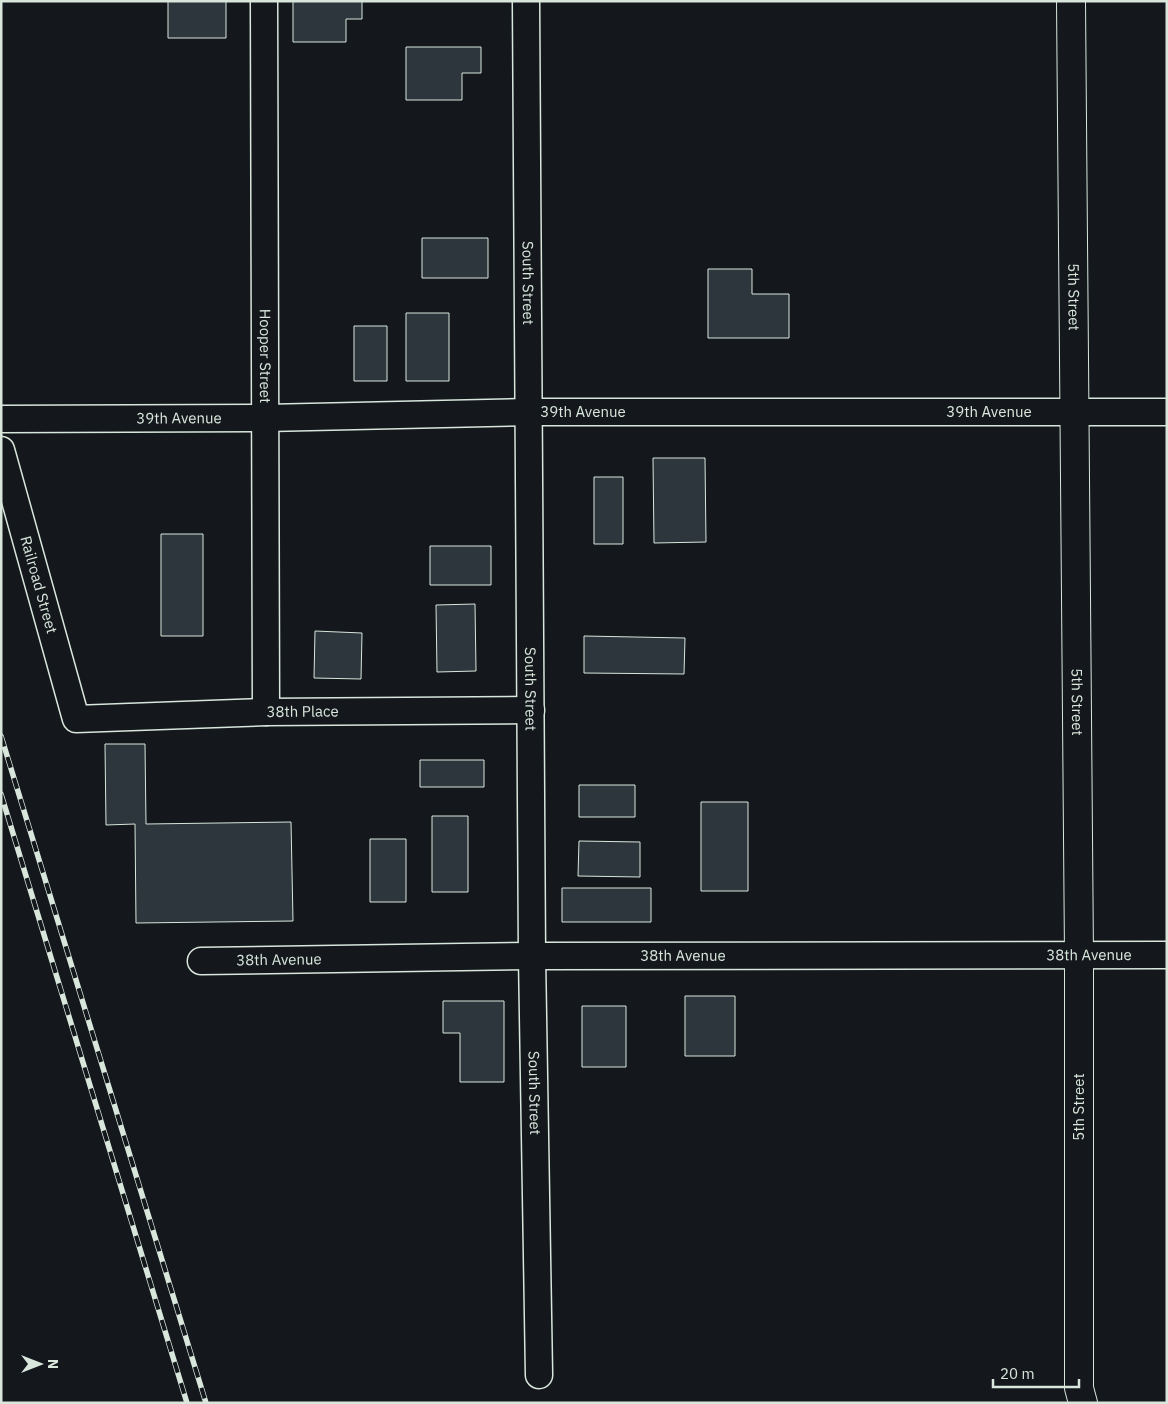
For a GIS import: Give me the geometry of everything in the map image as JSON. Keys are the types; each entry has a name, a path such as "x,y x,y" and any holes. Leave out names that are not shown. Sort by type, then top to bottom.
{"street":[{"name":"Hooper Street","path":"264,1 266,712"},
{"name":"South Street","path":"526,1 532,956 539,1375"},
{"name":"5th Street","path":"1071,1 1079,956 1079,1388 1084,1403"},
{"name":"39th Avenue","path":"1,418 266,418 528,412 1167,412"},
{"name":"Railroad Street","path":"1,450 76,719"},
{"name":"38th Place","path":"76,719 266,712 531,710"},
{"name":"38th Avenue","path":"201,960 532,956 1167,955"}],"building":[{"path":"168,1 226,1 226,38 168,38"},
{"path":"293,1 362,1 362,19 346,19 346,42 293,42"},
{"path":"406,47 481,47 481,73 462,73 462,100 406,100"},
{"path":"422,238 488,238 488,278 422,278"},
{"path":"708,269 752,269 752,294 789,294 789,338 708,338"},
{"path":"406,313 449,313 449,381 406,381"},
{"path":"354,326 387,326 387,381 354,381"},
{"path":"653,458 705,458 706,542 654,543"},
{"path":"594,477 623,477 623,544 594,544"},
{"path":"161,534 203,534 203,636 161,636"},
{"path":"430,546 491,546 491,585 430,585"},
{"path":"475,604 476,671 437,672 436,605"},
{"path":"315,631 362,633 361,679 314,678"},
{"path":"584,636 685,638 684,674 584,673"},
{"path":"105,744 145,744 146,824 291,822 293,921 136,923 135,824 106,825"},
{"path":"420,760 484,760 484,787 420,787"},
{"path":"579,785 635,785 635,817 579,817"},
{"path":"701,802 748,802 748,891 701,891"},
{"path":"432,816 468,816 468,892 432,892"},
{"path":"370,839 406,839 406,902 370,902"},
{"path":"579,841 640,842 640,877 578,876"},
{"path":"562,888 651,888 651,922 562,922"},
{"path":"685,996 735,996 735,1056 685,1056"},
{"path":"443,1001 504,1001 504,1082 460,1082 460,1033 443,1033"},
{"path":"582,1006 626,1006 626,1067 582,1067"}],"railway":[{"path":"1,736 206,1403"},
{"path":"1,794 187,1403"}]}
